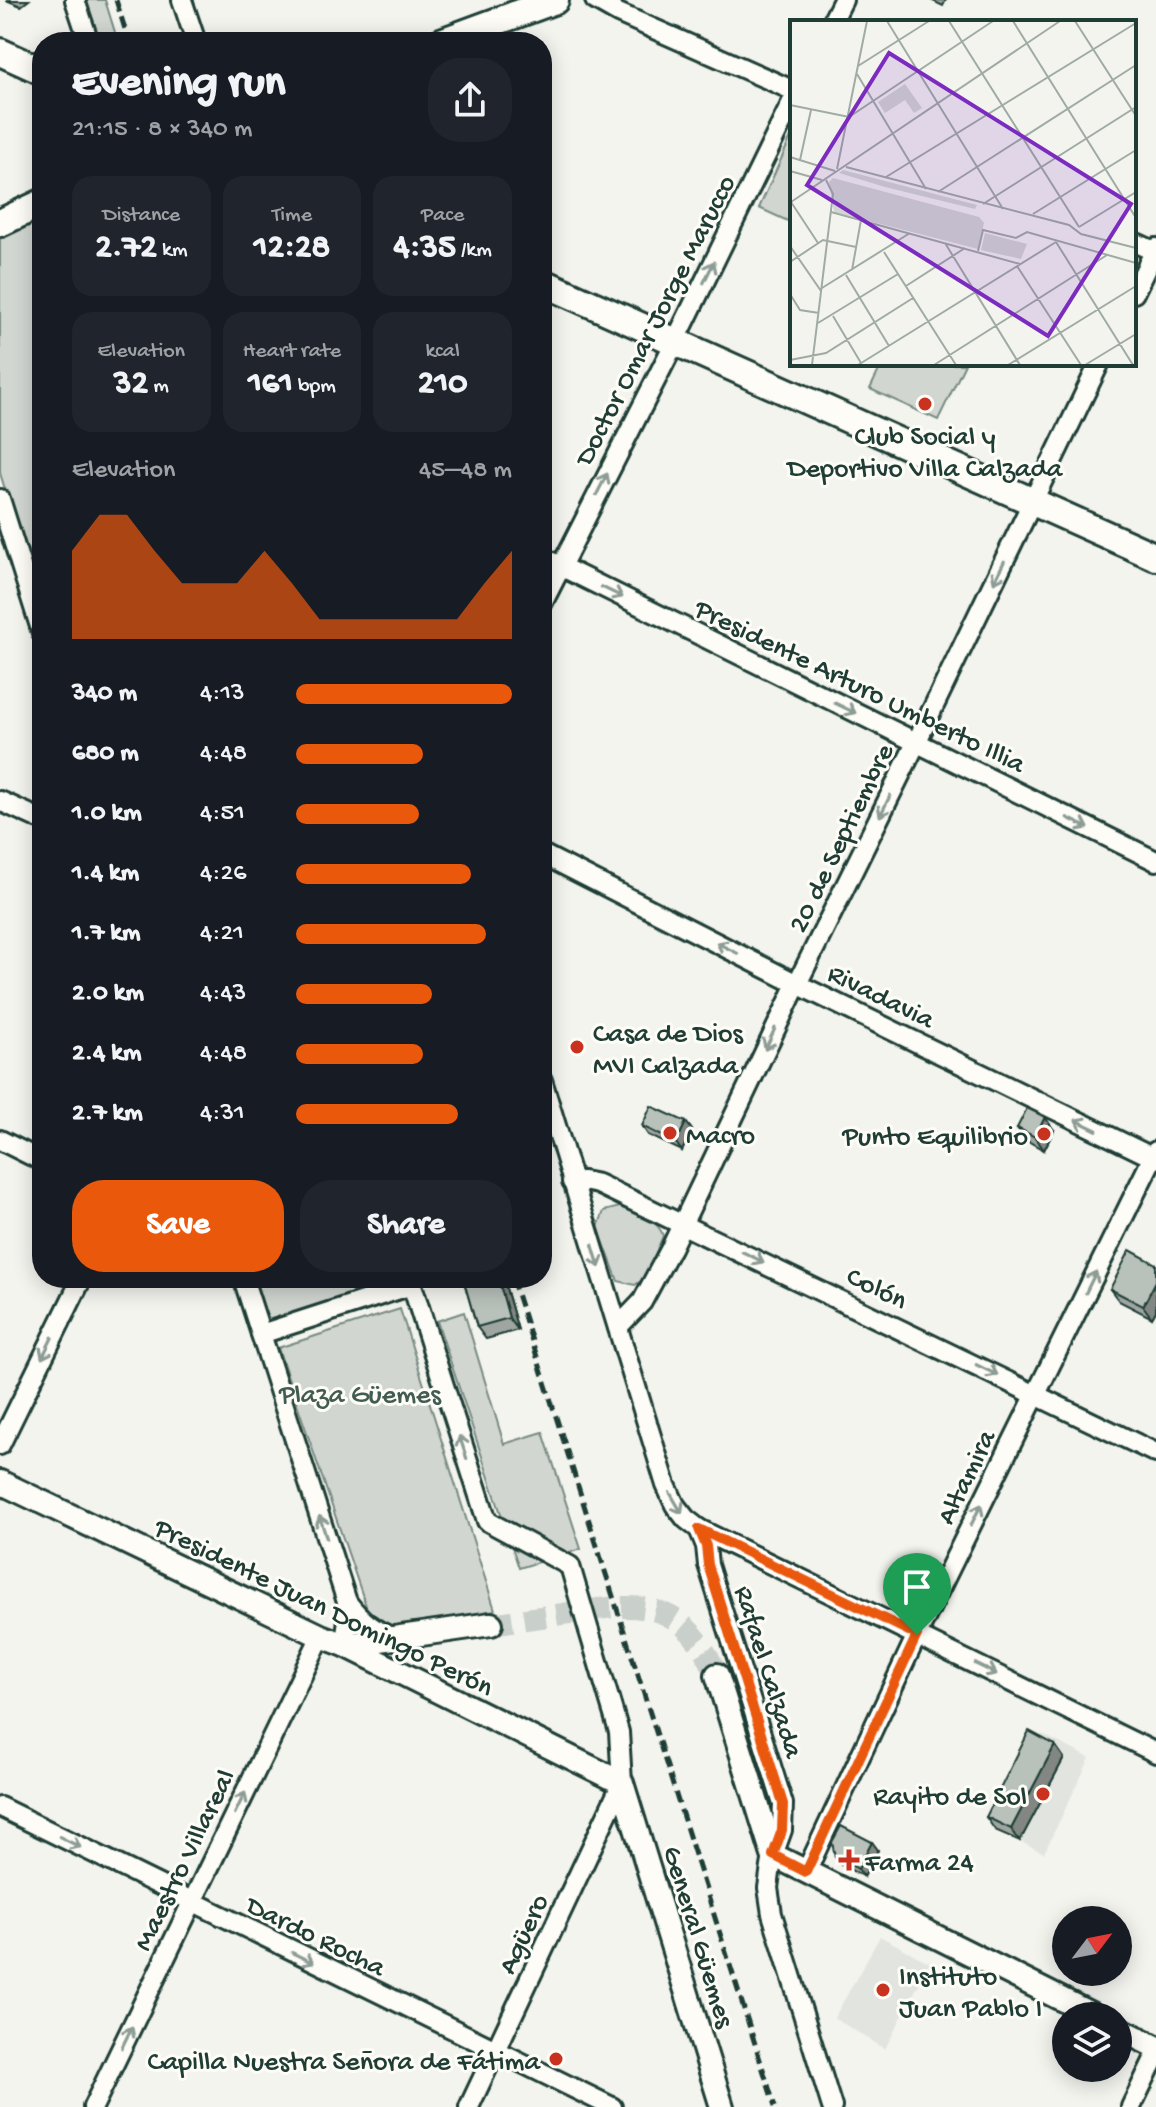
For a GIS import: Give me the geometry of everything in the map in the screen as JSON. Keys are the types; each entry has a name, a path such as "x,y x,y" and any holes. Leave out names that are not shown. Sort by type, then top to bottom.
{"main road":[{"path":"468,32 555,0"},
{"path":"0,34 32,48"},
{"path":"0,52 32,66"},
{"path":"0,223 32,208"},
{"path":"552,287 1156,557"}],"street":[{"path":"75,0 86,32"},
{"path":"182,0 193,32"},
{"path":"595,0 790,89"},
{"path":"833,20 843,0"},
{"name":"Doctor Omar Jorge Marucco","path":"552,583 675,342 790,106"},
{"path":"1136,243 1155,250 1136,289"},
{"name":"20 de Septiembre","path":"618,1327 642,1302 683,1223 1098,366"},
{"path":"0,499 32,601"},
{"name":"Presidente Arturo Umberto Illia","path":"552,562 1156,861"},
{"path":"0,801 32,815"},
{"name":"Rivadavia","path":"552,859 797,984 1155,1156"},
{"name":"Rafael Calzada","path":"552,1114 666,1485 680,1512 699,1529 706,1546 708,1565 783,1804 782,1830 773,1855 768,1888 772,1914 832,2107"},
{"path":"0,1140 32,1156"},
{"name":"Altamira","path":"806,1872 917,1635 1155,1156"},
{"name":"Colón","path":"572,1182 598,1184 683,1223 1156,1453"},
{"path":"0,1445 77,1288"},
{"path":"246,1288 347,1602 345,1645 491,1624"},
{"path":"261,1334 403,1288"},
{"path":"413,1288 487,1521 570,1566 619,1732 622,1783"},
{"name":"Presidente Juan Domingo Perón","path":"0,1482 345,1645 622,1783"},
{"path":"699,1529 1156,1753"},
{"path":"347,1602 360,1619 376,1632 394,1638"},
{"name":"Maestro Villareal","path":"93,2107 321,1636"},
{"path":"717,1675 773,1855 1067,2002"},
{"name":"Agüero","path":"469,2107 622,1783"},
{"name":"General Güemes","path":"622,1783 722,2107"},
{"name":"Dardo Rocha","path":"0,1807 612,2107"},
{"path":"1132,2035 1156,2047"},
{"path":"1131,2107 1156,2055"}],"shaded area":[{"name":"Rayito de Sol","path":"1042,1734 1090,1758 1044,1853 995,1830"},
{"name":"Instituto Juan Pablo I","path":"880,1936 930,1963 885,2049 834,2018"}],"green space":[{"path":"81,0 105,0 115,32 91,32"},
{"path":"790,139 790,222 759,208"},
{"path":"32,216 32,577 0,473 0,234"},
{"name":"Club Social y Deportivo Villa Calzada","path":"881,366 964,366 938,420 870,389"},
{"path":"620,1207 652,1221 663,1236 645,1278 635,1285 618,1281 598,1227 604,1211"},
{"path":"253,1288 383,1288 269,1323 264,1320"},
{"name":"Plaza Güemes","path":"400,1309 495,1610 376,1635 278,1348"},
{"path":"464,1312 504,1444 543,1432 581,1549 519,1568 437,1321"}],"building":[{"name":"Macro","path":"651,1106 686,1122 676,1143 642,1126"},
{"path":"1027,1108 1045,1117 1035,1137 1017,1128"},
{"path":"1130,1250 1156,1264 1156,1281 1143,1306 1110,1289"},
{"path":"466,1288 501,1288 509,1318 477,1327"},
{"path":"1029,1731 1055,1745 1011,1829 986,1817"},
{"path":"841,1826 872,1842 858,1869 835,1857 832,1842"}],"tunnel":[{"path":"491,1624 623,1607 661,1612 691,1633 705,1651 717,1675"}],"railway":[{"path":"116,0 126,32"},
{"path":"515,1288 775,2107"}],"place":[{"name":"Club Social y Deportivo Villa Calzada","path":"925,404"},
{"name":"Casa de Dios MVI Calzada","path":"577,1047"},
{"name":"Macro","path":"670,1133"},
{"name":"Punto Equilibrio","path":"1044,1134"},
{"name":"Rayito de Sol","path":"1043,1794"},
{"name":"Farma 24","path":"849,1860"},
{"name":"Instituto Juan Pablo I","path":"883,1990"},
{"name":"Capilla Nuestra Señora de Fátima","path":"556,2059"}],"route":[{"path":"699,1529 917,1635 806,1872 773,1855 782,1830 783,1804 699,1529"}]}
